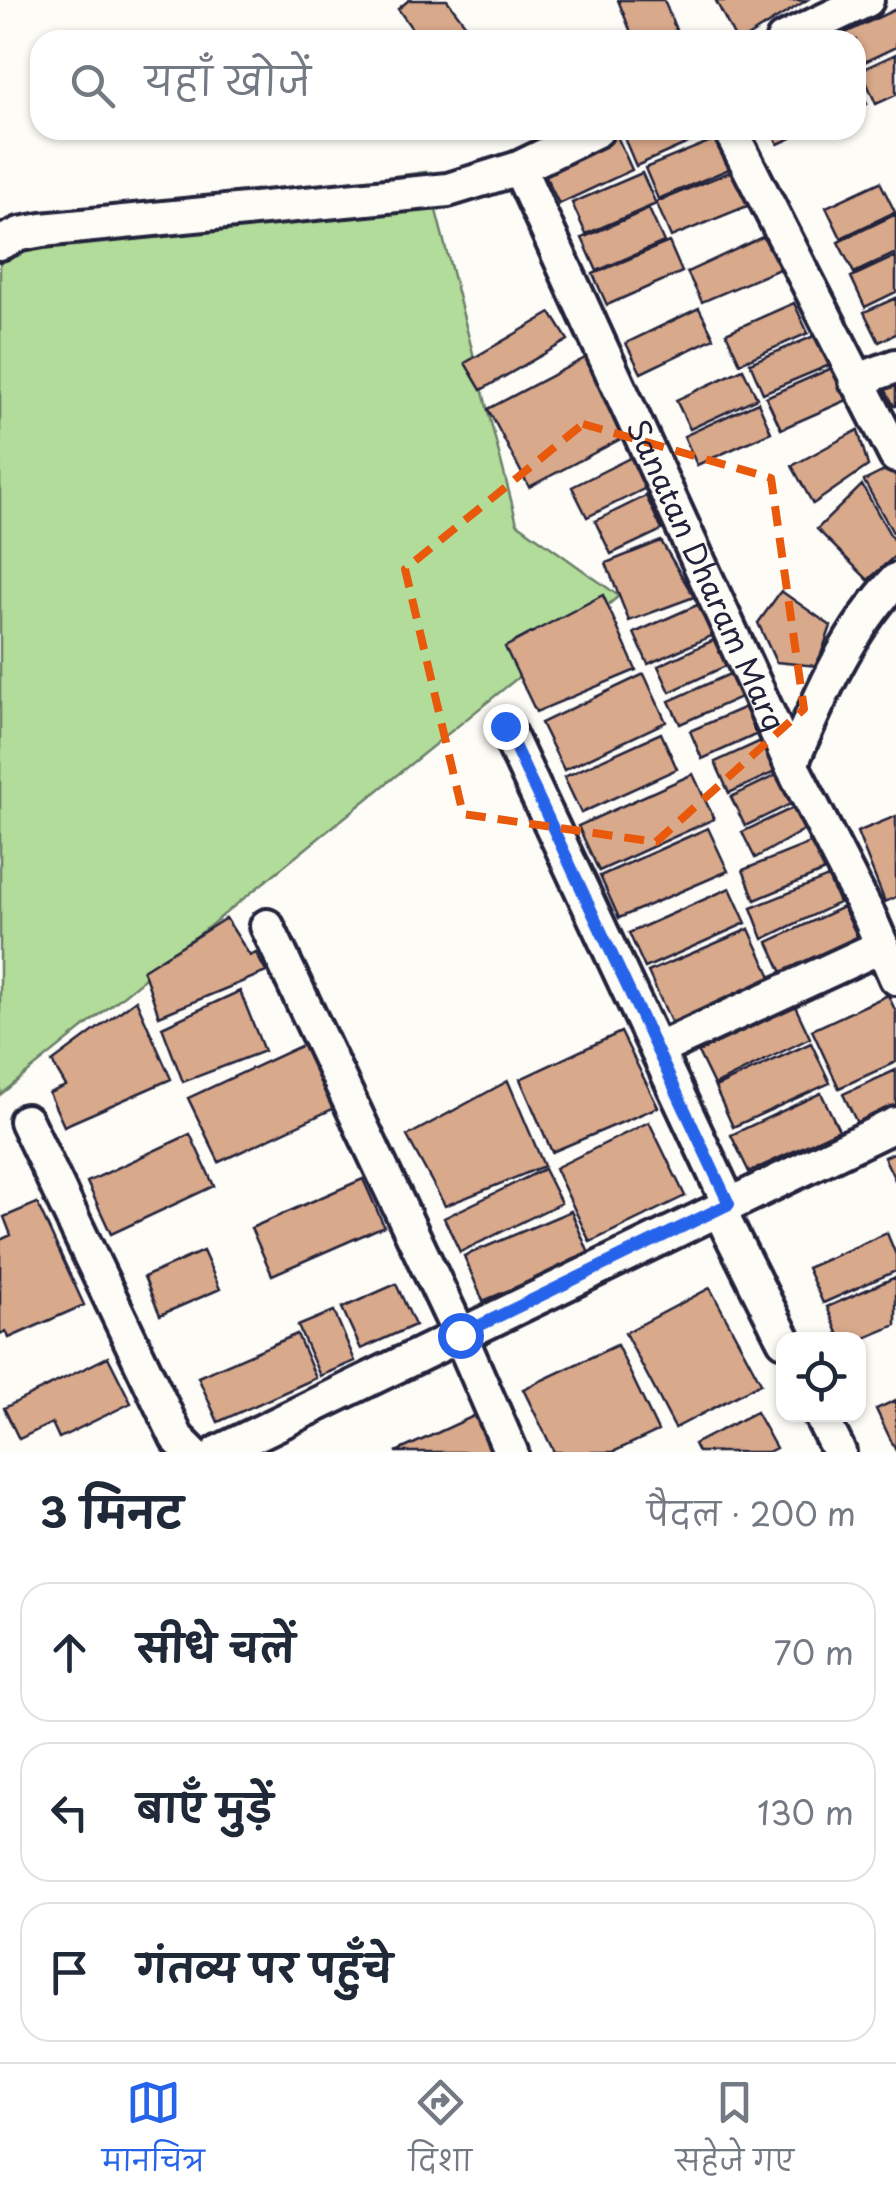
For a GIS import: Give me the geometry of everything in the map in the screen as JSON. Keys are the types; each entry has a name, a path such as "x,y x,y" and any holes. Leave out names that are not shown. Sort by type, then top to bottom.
{"street":[{"path":"804,30 867,0"},
{"path":"0,243 42,230 448,190 519,168 576,140"},
{"path":"735,140 896,456"},
{"name":"Sanatan Dharam Marg","path":"519,168 791,764 883,924 896,978"},
{"path":"856,381 896,366"},
{"path":"791,764 854,634 870,607 896,580"},
{"path":"505,726 657,1050 780,1332"},
{"path":"657,1050 883,924"},
{"path":"267,926 511,1452"},
{"path":"26,1120 178,1438 192,1452"},
{"path":"219,1452 896,1124"},
{"path":"824,1422 839,1452"}],"highlighted area":[{"path":"583,424 771,478 804,709 656,842 463,814 405,569"}],"green space":[{"path":"426,172 517,523 619,596 0,1095 0,229"}],"building":[{"path":"409,0 447,0 466,25 457,30 413,30 398,9"},
{"path":"618,0 664,0 676,30 630,30"},
{"path":"807,0 758,30 731,30 716,1"},
{"path":"896,9 896,47 866,61 866,30 851,30"},
{"path":"896,54 896,95 876,104 866,81 866,68"},
{"path":"603,140 619,140 632,170 559,204 542,169"},
{"path":"625,140 694,140 636,166"},
{"path":"713,140 731,140 741,164 658,199 645,168"},
{"path":"742,167 757,202 671,237 656,202"},
{"path":"642,173 656,204 586,234 572,203"},
{"path":"880,182 895,212 841,238 826,207"},
{"path":"649,209 664,242 597,271 582,238"},
{"path":"896,214 896,253 854,273 838,242"},
{"path":"769,234 784,267 702,302 687,272"},
{"path":"669,242 682,272 607,305 593,274"},
{"path":"896,256 896,292 865,307 851,277"},
{"path":"896,298 896,334 879,342 864,312"},
{"path":"794,303 808,333 740,363 726,333"},
{"path":"699,308 714,338 641,373 626,343"},
{"path":"551,313 568,340 481,390 465,363"},
{"path":"826,331 839,361 763,393 750,363"},
{"path":"593,354 634,432 529,487 488,409"},
{"path":"832,368 847,400 781,429 766,397"},
{"path":"743,369 757,398 690,429 676,400"},
{"path":"896,375 896,406 894,406 882,383"},
{"path":"758,402 771,432 697,465 684,436"},
{"path":"858,430 868,466 813,504 792,466"},
{"path":"634,456 650,486 587,517 572,487"},
{"path":"894,466 896,469 896,538 864,481"},
{"path":"862,485 896,545 896,555 868,580 817,529"},
{"path":"646,496 662,530 611,554 595,521"},
{"path":"661,541 694,597 629,621 606,563"},
{"path":"781,591 831,626 817,666 776,662 758,623"},
{"path":"603,595 636,670 536,712 505,647"},
{"path":"704,602 718,633 648,664 634,633"},
{"path":"716,639 728,665 670,692 658,666"},
{"path":"732,673 743,696 680,724 669,701"},
{"path":"644,674 666,722 564,770 541,723"},
{"path":"750,705 762,732 702,759 690,731"},
{"path":"661,733 677,769 581,813 564,777"},
{"path":"774,735 788,766 729,793 715,762"},
{"path":"789,769 803,798 745,826 731,797"},
{"path":"693,774 714,819 599,871 578,826"},
{"path":"799,805 809,827 755,858 742,832"},
{"path":"896,816 896,897 885,902 857,832"},
{"path":"708,828 728,871 619,918 600,876"},
{"path":"815,841 827,870 755,900 743,870"},
{"path":"828,877 839,903 763,939 751,908"},
{"path":"730,888 746,923 645,968 629,933"},
{"path":"843,907 860,942 784,977 768,942"},
{"path":"226,918 250,956 256,953 266,972 159,1016 143,970"},
{"path":"749,929 773,981 672,1024 648,972"},
{"path":"240,991 264,1051 183,1082 162,1027"},
{"path":"888,995 896,1012 896,1062 839,1088 812,1030"},
{"path":"136,1000 171,1079 64,1126 49,1093 66,1086 52,1062"},
{"path":"795,1006 810,1038 714,1085 698,1052"},
{"path":"621,1032 658,1107 552,1152 520,1079"},
{"path":"307,1043 337,1107 219,1162 188,1098"},
{"path":"811,1043 830,1083 733,1127 715,1087"},
{"path":"896,1070 896,1110 859,1127 843,1094"},
{"path":"508,1081 544,1166 445,1206 407,1136"},
{"path":"821,1093 839,1130 749,1172 731,1135"},
{"path":"649,1122 685,1196 590,1242 555,1168"},
{"path":"190,1134 214,1186 111,1234 87,1182"},
{"path":"896,1152 896,1182 884,1157"},
{"path":"544,1169 561,1203 460,1252 444,1218"},
{"path":"363,1179 384,1226 272,1275 251,1228"},
{"path":"37,1203 84,1305 9,1338 6,1331 0,1334 0,1240 11,1235 4,1217"},
{"path":"571,1211 590,1256 483,1301 464,1256"},
{"path":"887,1233 896,1255 896,1271 823,1303 807,1268"},
{"path":"203,1251 220,1289 160,1315 144,1277"},
{"path":"896,1277 896,1325 866,1338 866,1332 838,1332 827,1307"},
{"path":"396,1284 415,1325 361,1349 342,1308"},
{"path":"710,1288 761,1383 675,1428 625,1333"},
{"path":"334,1311 355,1361 320,1376 298,1326"},
{"path":"297,1334 316,1378 218,1422 198,1377"},
{"path":"617,1345 658,1431 613,1452 554,1452 523,1389"},
{"path":"108,1357 131,1403 59,1438 52,1423 19,1439 4,1408"},
{"path":"896,1400 896,1451 876,1409"},
{"path":"756,1412 776,1448 768,1452 698,1452 694,1444"},
{"path":"476,1415 493,1452 396,1452"}],"route":[{"path":"460,1335 729,1204 505,726"}]}
